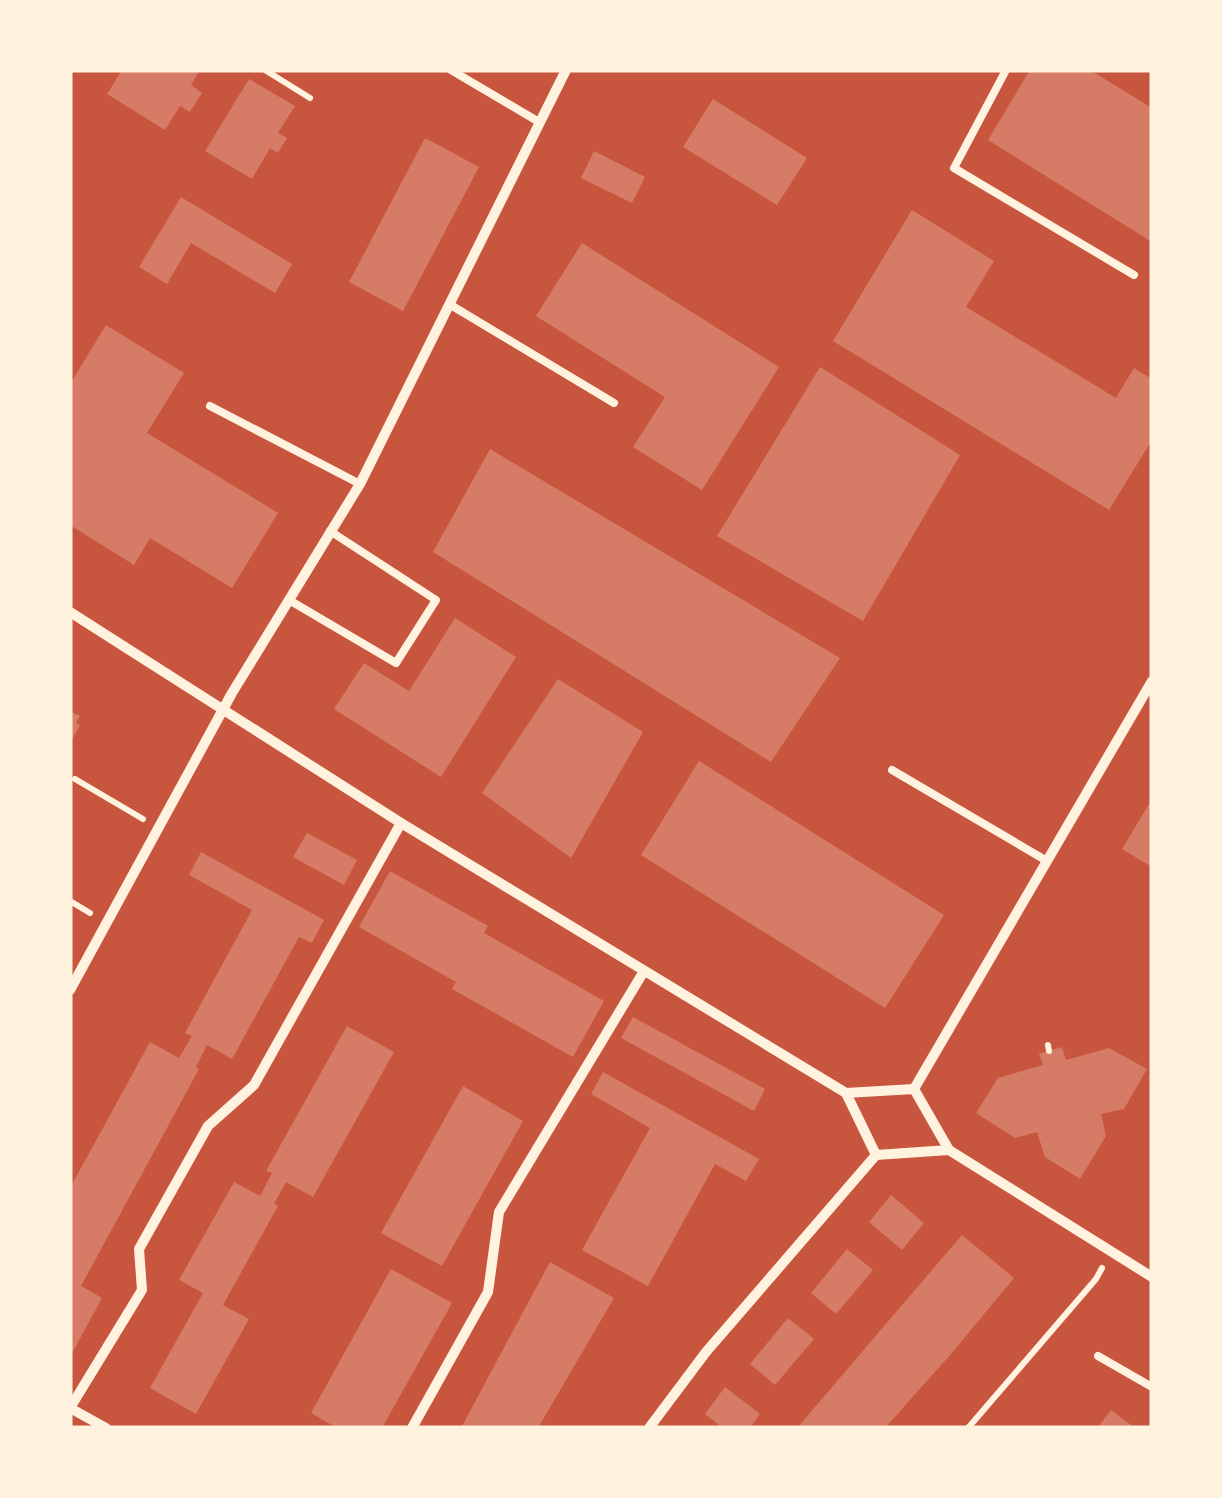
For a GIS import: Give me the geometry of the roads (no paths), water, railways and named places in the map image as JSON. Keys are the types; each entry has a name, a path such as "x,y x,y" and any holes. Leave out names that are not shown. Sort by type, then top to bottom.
{"street":[{"path":"70,990 224,708 360,484 566,70"},
{"path":"70,612 401,823 846,1093 876,1154"},
{"path":"914,1088 1152,681"},
{"path":"106,1428 70,1408 142,1290 139,1248 208,1126 254,1085 401,823"},
{"path":"412,1428 488,1292 498,1212 644,971"},
{"path":"846,1093 914,1088"},
{"path":"914,1088 948,1150 1152,1278"},
{"path":"649,1428 706,1352 876,1154 948,1150"}],"lane":[{"path":"451,70 539,122"},
{"path":"1006,70 954,168 1134,275"},
{"path":"449,304 614,403"},
{"path":"210,406 360,484"},
{"path":"288,600 396,663 436,600 330,530"},
{"path":"892,770 1046,861"},
{"path":"1098,1356 1152,1387"}]}
